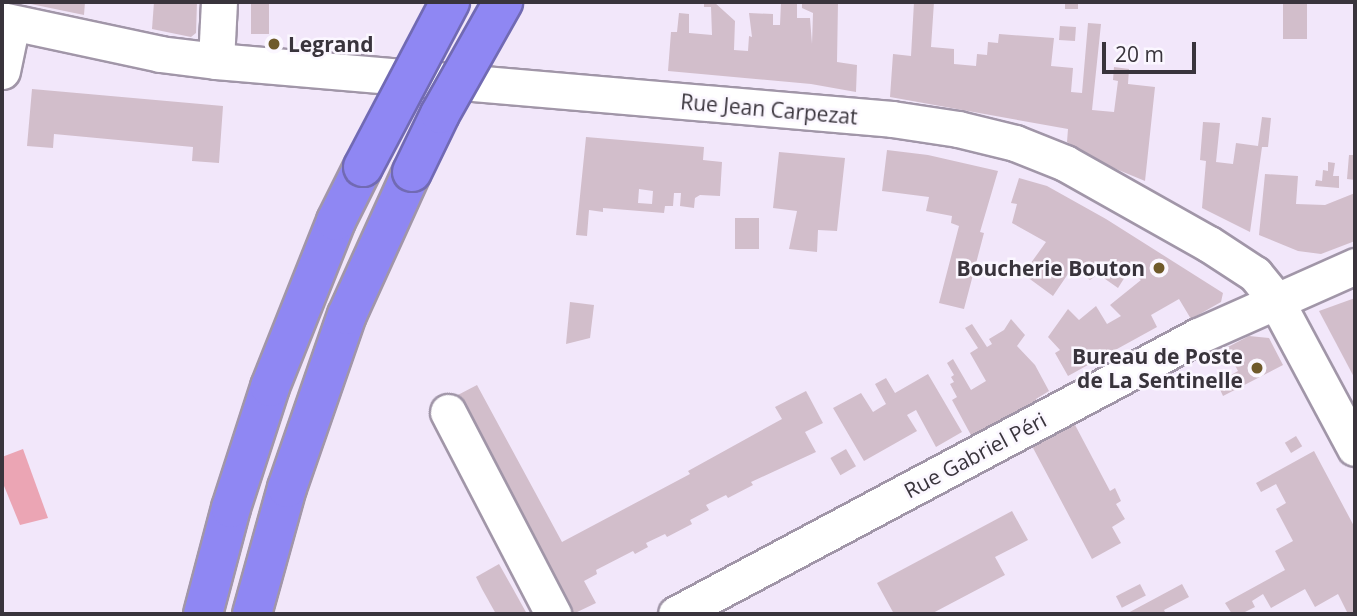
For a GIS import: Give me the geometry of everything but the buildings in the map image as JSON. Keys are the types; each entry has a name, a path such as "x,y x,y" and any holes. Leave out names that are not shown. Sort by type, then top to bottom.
{"highway":[{"path":"204,614 235,497 270,387 312,279 363,167 450,2"},
{"path":"252,614 287,488 347,315 446,102 503,2"}],"street":[{"path":"216,61 219,2"},
{"path":"2,71 7,22"},
{"name":"Rue Jean Carpezat","path":"7,22 160,54 216,61 892,119 958,129 1015,144 1065,163 1243,264 1266,285 1275,299 1355,448"},
{"name":"Rue Gabriel Péri","path":"676,614 1173,349 1275,299 1355,266"},
{"path":"448,412 553,614"}],"shaded area":[{"path":"23,449 48,518 20,525 2,481 2,457"}],"place":[{"name":"Legrand","path":"274,44"},
{"name":"Boucherie Bouton","path":"1159,268"},
{"name":"Bureau de Poste de La Sentinelle","path":"1257,368"}]}
